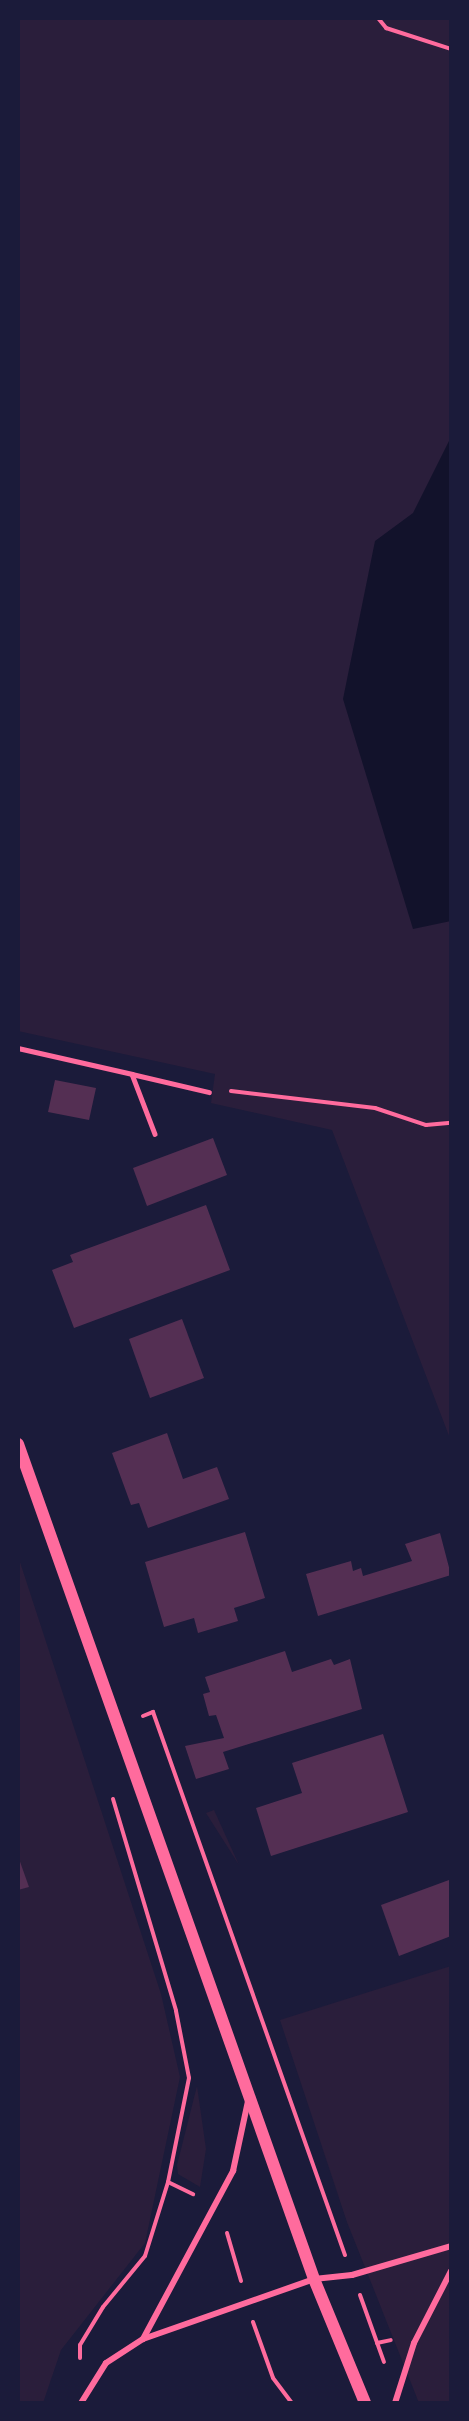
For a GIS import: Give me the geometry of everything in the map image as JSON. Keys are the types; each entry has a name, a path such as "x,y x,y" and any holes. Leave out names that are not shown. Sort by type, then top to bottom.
{"main road":[{"path":"18,1444 250,2091 314,2279 365,2403"}],"street":[{"path":"143,2339 233,2171 250,2091"},
{"path":"81,2402 106,2363 143,2339 249,2306 314,2279 352,2275 451,2246"},
{"path":"396,2399 414,2343 451,2271"}],"lane":[{"path":"18,1048 209,1092"},
{"path":"132,1074 155,1134"}],"path":[{"path":"378,18 386,28 451,49"},
{"path":"209,1092 251,1090 375,1108 426,1125 451,1123"},
{"path":"153,1712 396,2399"},
{"path":"81,2402 80,2345 145,2256 168,2182 189,2078 173,2000 110,1787"},
{"path":"168,2182 191,2192 225,2226 269,2370 292,2403"}],"shaded area":[{"path":"18,18 451,18 451,1441 332,1130 211,1103 215,1074 18,1031"},
{"path":"451,437 451,921 413,929 343,699 375,541 413,513"},
{"path":"18,1556 161,1994 180,2077 145,2243 61,2350 43,2403 18,2403"},
{"path":"214,1810 239,1865 206,1813"},
{"path":"451,1966 451,2403 419,2403 347,2222 280,2020"},
{"path":"197,2086 206,2149 200,2187 178,2174 177,2165"}],"building":[{"path":"55,1080 96,1088 89,1120 48,1112"},
{"path":"213,1138 227,1175 147,1206 133,1168"},
{"path":"206,1205 230,1270 74,1328 52,1270 73,1262 70,1255"},
{"path":"182,1319 204,1378 150,1398 129,1339"},
{"path":"167,1433 183,1479 217,1467 229,1499 148,1528 139,1503 131,1505 112,1453"},
{"path":"245,1532 265,1598 234,1608 238,1621 198,1633 194,1618 164,1627 145,1562"},
{"path":"440,1533 451,1575 318,1616 306,1574 351,1561 353,1571 361,1568 363,1576 412,1561 405,1544"},
{"path":"285,1651 292,1672 331,1659 334,1665 350,1659 362,1709 223,1752 229,1769 196,1779 185,1746 224,1738 216,1715 209,1716 203,1694 210,1692 205,1677"},
{"path":"383,1734 408,1812 271,1856 256,1808 302,1793 292,1763"},
{"path":"18,1856 29,1887 18,1890"},
{"path":"449,1880 451,1936 399,1956 381,1905"}]}
